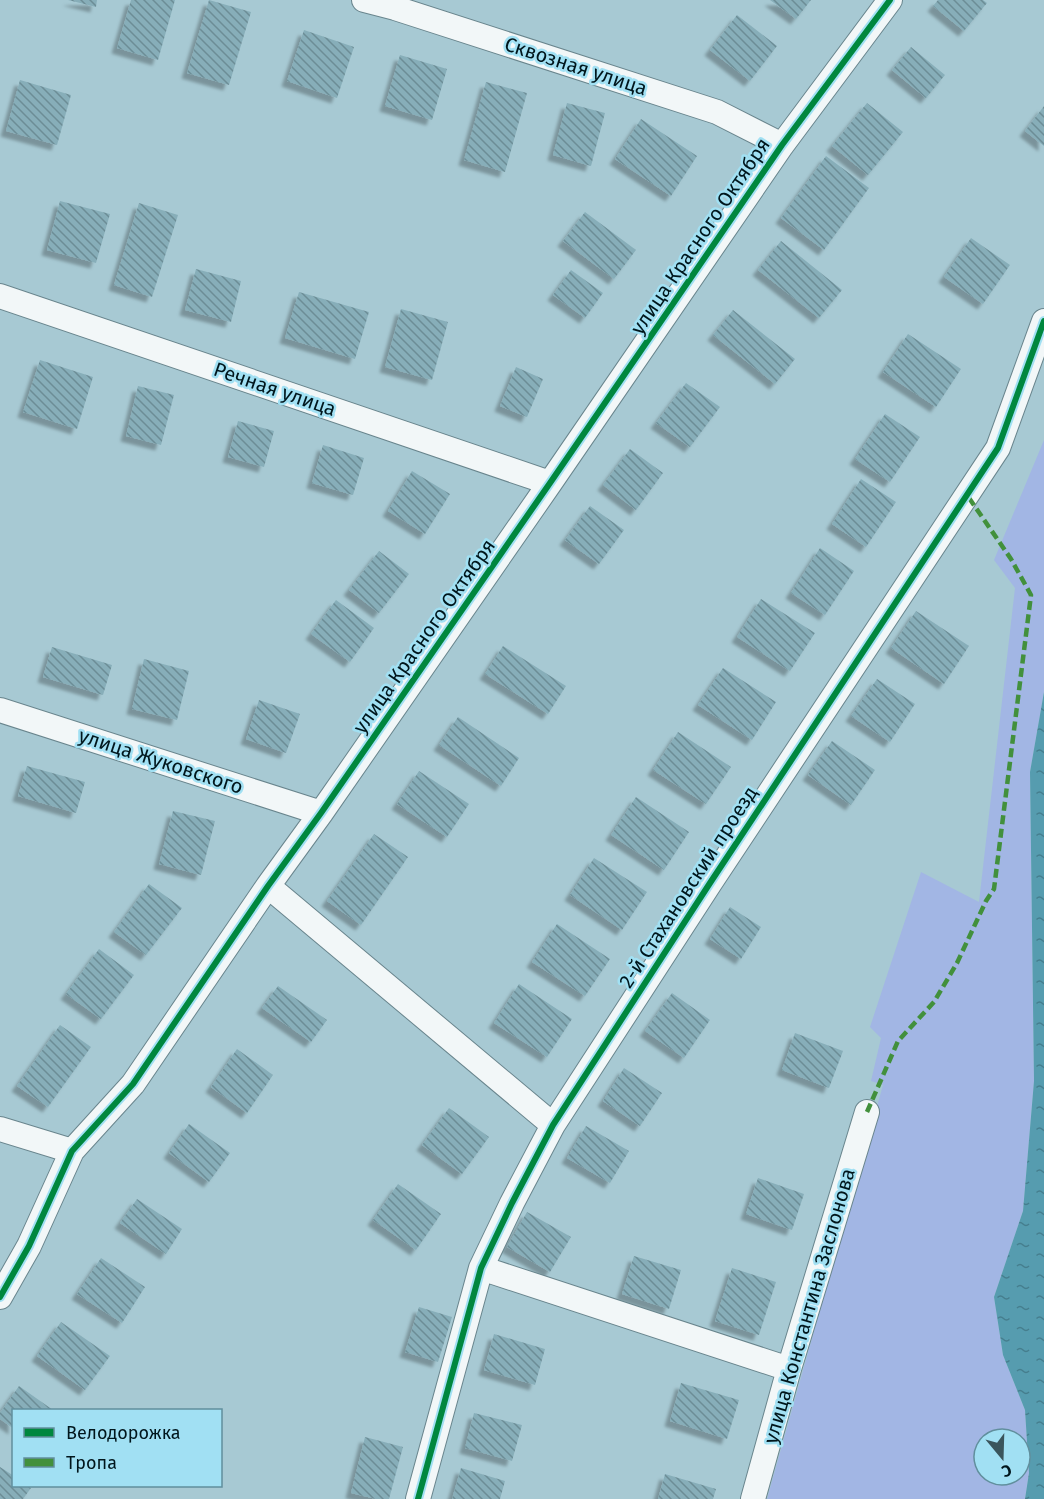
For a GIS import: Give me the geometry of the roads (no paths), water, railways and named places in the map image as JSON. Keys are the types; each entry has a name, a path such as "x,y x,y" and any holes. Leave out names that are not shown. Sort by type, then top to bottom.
{"street":[{"name":"Сквозная улица","path":"364,0 397,4 717,112 782,145"},
{"name":"улица Красного Октября","path":"0,1298 29,1246 72,1151 133,1084 782,145 890,0"},
{"name":"Речная улица","path":"0,296 550,483"},
{"name":"2-й Стахановский проезд","path":"418,1499 481,1268 553,1125 998,448 1044,321"},
{"name":"улица Жуковского","path":"0,710 321,813"},
{"path":"268,886 553,1125"},
{"name":"улица Константина Заслонова","path":"753,1499 789,1369 867,1113"},
{"path":"0,1129 72,1151"},
{"path":"481,1268 789,1369"}],"water":[{"path":"1044,692 1044,1499 1025,1499 1027,1487 1032,1487 1032,1427 1026,1427 1025,1410 1003,1355 994,1297 1023,1211 1034,1081 1030,772"}]}
